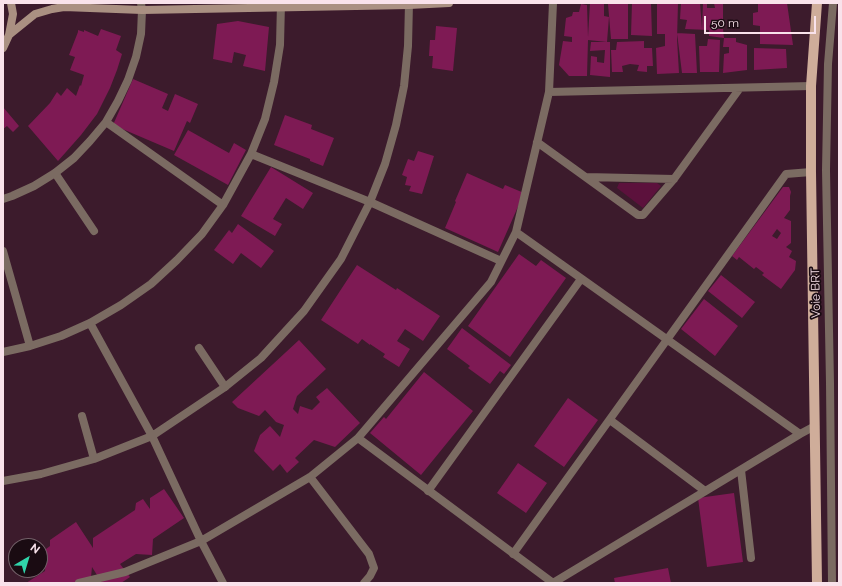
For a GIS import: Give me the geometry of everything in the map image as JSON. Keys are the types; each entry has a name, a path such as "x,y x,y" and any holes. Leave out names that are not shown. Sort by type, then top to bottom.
{"main road":[{"path":"817,3 812,86 810,172 817,583"}],"street":[{"path":"3,48 9,35 12,14 11,3"},
{"path":"52,3 64,7"},
{"path":"9,35 35,14 64,7 449,3"},
{"path":"79,583 125,572 201,541 310,477 358,438 491,282 516,232 549,92 553,3"},
{"name":"Voie BRT","path":"832,583 826,170 828,64 833,3"},
{"path":"3,481 41,474 94,459 152,436 225,387 260,358 304,311 341,258 370,202 385,164 396,125 402,92 408,46 409,4"},
{"path":"3,352 30,346 61,336 90,323 121,305 156,279 202,234 223,205 251,154 265,119 274,82 280,45 281,5"},
{"path":"3,199 34,186 55,173 74,158 106,122 128,80 136,57 140,34 142,6"},
{"path":"549,92 812,86"},
{"path":"537,142 638,215 643,215 674,179 740,88"},
{"path":"106,122 223,205"},
{"path":"251,154 370,202 501,261"},
{"path":"513,554 786,174 810,172"},
{"path":"55,173 94,231"},
{"path":"586,178 674,179"},
{"path":"516,232 800,434"},
{"path":"3,252 30,346"},
{"path":"428,490 582,279"},
{"path":"90,323 152,436 222,583"},
{"path":"199,348 225,387"},
{"path":"82,416 94,459"},
{"path":"610,420 705,491"},
{"path":"358,438 553,583 814,426"},
{"path":"740,470 751,558"},
{"path":"310,477 369,554 374,568 364,583"}],"shaded area":[{"path":"619,183 657,183 661,186 643,208 617,188"}],"building":[{"path":"590,3 604,3 604,16 609,17 607,42 588,40 587,76 569,76 559,65 563,41 572,42 572,37 564,36 566,18 572,16 573,12 579,12 581,4 587,5 588,37"},
{"path":"628,3 628,39 611,39 608,4"},
{"path":"632,3 651,3 652,36 631,35"},
{"path":"657,3 678,3 677,39 679,73 657,74 656,48 665,46 665,34 657,34"},
{"path":"681,3 700,3 702,29 703,3 707,3 707,8 715,8 714,3 723,3 723,22 716,23 716,29 723,29 724,38 709,36 709,30 685,29 687,20 680,19"},
{"path":"758,3 787,3 793,45 760,44 760,26 753,25 753,13 758,12"},
{"path":"238,21 269,27 265,71 243,66 246,55 234,52 232,63 213,59 217,24"},
{"path":"436,26 457,28 453,71 432,68 433,56 429,56 430,40 435,40"},
{"path":"101,29 121,36 116,50 122,54 117,70 97,114 58,161 28,126 50,103 57,92 61,96 67,88 76,96 84,75 70,70 75,57 69,55 78,30 84,32 84,30 98,36"},
{"path":"677,33 695,34 697,73 682,73"},
{"path":"724,38 736,38 736,42 747,45 747,70 723,73 724,54 729,53 729,47 723,47"},
{"path":"708,39 720,40 719,72 700,72 699,46 707,46"},
{"path":"644,41 644,48 652,48 653,66 647,66 647,72 637,71 639,65 630,64 622,66 623,72 612,72 611,50 616,50 617,42"},
{"path":"591,42 610,42 610,77 590,75 591,56 597,57 597,62 604,63 605,50 590,51"},
{"path":"754,48 786,49 787,68 754,70"},
{"path":"133,79 168,94 162,108 168,111 175,94 198,104 190,123 187,121 174,151 113,125"},
{"path":"3,107 19,126 13,132 7,126 3,129"},
{"path":"285,115 312,125 311,129 334,138 323,166 310,161 310,159 274,145"},
{"path":"188,130 229,153 234,143 246,150 228,185 174,155"},
{"path":"418,151 434,156 422,194 409,191 411,186 405,185 407,177 402,175 408,159 414,161"},
{"path":"271,167 313,193 303,209 286,198 273,219 282,224 275,236 241,216"},
{"path":"467,173 503,189 505,185 524,193 498,252 445,228"},
{"path":"783,187 789,187 791,192 790,210 784,218 791,221 791,243 786,247 792,251 789,257 796,261 795,270 781,289 762,275 764,273 756,267 754,269 739,257 737,260 732,256","holes":["777,229 781,233 777,239 772,236"]},
{"path":"238,224 274,251 261,268 241,253 233,264 214,250 229,230 232,233"},
{"path":"519,254 536,266 541,260 566,278 510,357 468,326"},
{"path":"357,265 396,290 397,288 440,316 423,341 405,329 397,341 410,349 399,367 383,357 385,354 362,339 358,344 321,320"},
{"path":"721,275 755,302 742,318 708,291"},
{"path":"704,299 738,326 715,356 681,329"},
{"path":"462,328 511,365 504,374 500,371 490,384 468,368 470,366 447,349"},
{"path":"299,340 326,369 297,396 293,409 298,414 300,406 312,410 320,402 316,397 327,388 360,423 335,447 314,440 295,458 299,462 287,473 280,464 273,471 254,451 260,435 270,426 280,437 284,425 276,422 265,410 259,416 238,408 232,402"},
{"path":"424,372 473,411 421,475 370,433 384,417 386,419"},
{"path":"568,398 598,420 564,467 534,446"},
{"path":"518,463 547,483 526,513 497,493"},
{"path":"164,489 184,518 153,539 152,555 136,554 120,564 130,577 121,583 102,583 92,567 91,577 82,583 26,583 34,578 48,578 48,548 50,546 50,540 76,522 93,548 93,538 135,510 136,503 143,499 150,509 150,498"},
{"path":"734,493 743,562 707,567 698,498"},
{"path":"668,568 671,583 615,583 614,578"}]}
